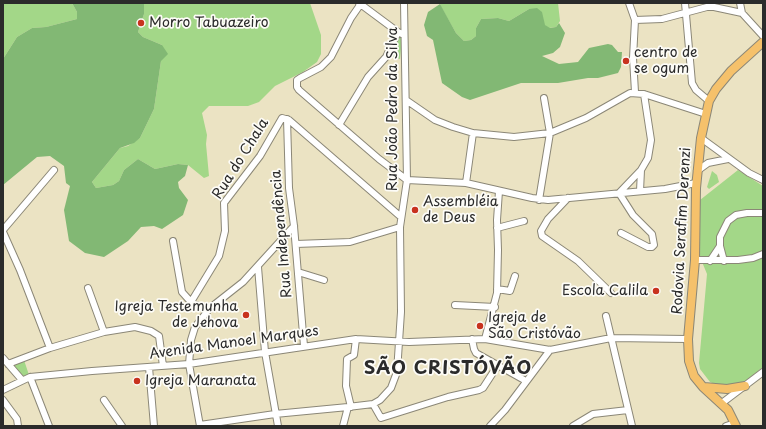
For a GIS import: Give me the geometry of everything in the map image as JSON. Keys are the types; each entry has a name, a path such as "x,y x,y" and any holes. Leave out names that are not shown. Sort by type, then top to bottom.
{"main road":[{"name":"Rodovia Serafim Derenzi","path":"735,424 732,415 722,403 703,387 694,376 690,366 688,339 696,260 696,182 701,138 709,101 716,89 731,71 763,42"},
{"path":"703,387 727,389 744,386"}],"street":[{"name":"Rua João Pedro da Silva","path":"399,341 400,228 407,180 404,3"},
{"path":"628,3 635,20 633,58 634,92"},
{"path":"685,3 692,82 696,90 709,101"},
{"path":"740,3 742,13 763,36"},
{"path":"404,35 359,4 331,57 321,67 297,80 299,90 379,159 407,180 466,183 540,200 640,191 696,182"},
{"path":"635,20 662,19 714,7 742,13"},
{"path":"339,125 368,77 390,51 398,32"},
{"path":"406,100 435,120 473,133 514,137 550,133 586,118 624,96 634,92 706,114"},
{"path":"619,193 641,170 648,158 651,140 644,94"},
{"path":"540,200 550,133 544,98"},
{"path":"286,118 401,217"},
{"name":"Rua Independência","path":"286,118 289,188 296,244 304,346"},
{"name":"Rua do Chala","path":"191,302 219,256 225,231 224,203 260,156 280,120 286,118"},
{"path":"466,183 473,133"},
{"path":"701,138 728,159 763,180"},
{"path":"697,171 714,161 728,159"},
{"path":"50,348 20,270 3,231 54,170"},
{"path":"640,191 641,170"},
{"path":"485,339 494,307 497,289 498,250 496,228 499,191"},
{"path":"619,193 633,215 652,234 654,245 648,247 621,233"},
{"path":"568,198 548,218 542,232 542,236 578,261 611,293"},
{"path":"724,261 720,246 720,237 728,221 736,215 763,213"},
{"path":"496,228 524,221"},
{"path":"294,226 258,267 233,291 210,308 195,326 192,334 189,364 200,426 275,414 373,404 386,395 395,380 399,341"},
{"path":"296,244 350,242 400,228"},
{"path":"174,241 180,286 185,297 200,307 210,308"},
{"path":"710,261 720,246"},
{"path":"696,260 724,261 753,258 763,254"},
{"path":"258,267 265,352 278,426"},
{"path":"298,272 324,280"},
{"path":"497,289 510,291 515,276"},
{"path":"88,288 104,332"},
{"path":"455,305 494,307"},
{"path":"606,316 632,426"},
{"path":"8,364 50,348 104,332 126,327 142,327 151,331 161,340 163,366"},
{"name":"Avenida Manoel Marques","path":"3,390 30,377 189,364 356,339 399,341 485,339 550,350 610,338 688,339"},
{"path":"343,426 349,407 346,386 347,359 354,355 356,339"},
{"path":"472,339 474,351 526,381"},
{"path":"490,426 505,410 550,350"},
{"path":"3,358 22,380"},
{"path":"373,404 381,418 442,398 481,389 498,365"},
{"path":"149,367 154,426"},
{"path":"722,403 763,372"},
{"path":"30,377 49,426"},
{"path":"3,400 17,419 18,426"},
{"path":"104,400 122,426"},
{"path":"573,426 593,414 628,410"},
{"path":"726,426 735,424"}],"green space":[{"path":"3,3 72,3 77,12 77,19 46,27 32,28 17,37 3,59"},
{"path":"72,3 144,3 144,14 138,32 143,37 162,45 168,54 161,61 154,109 140,138 134,143 120,148 92,182 96,188 113,185 119,181 124,170 138,159 155,169 178,164 188,165 185,176 178,182 179,188 188,200 183,215 162,229 154,226 141,227 128,241 104,257 85,253 69,241 64,210 70,186 66,183 64,166 50,156 37,157 3,185 3,59 17,37 32,28 46,27 77,19 77,12"},
{"path":"144,3 310,3 321,35 321,54 317,62 303,72 275,86 259,102 248,106 209,106 202,113 207,135 206,144 209,176 204,178 188,165 178,164 155,169 138,159 124,170 119,181 113,185 96,188 92,182 120,148 128,146 140,138 154,109 162,45 143,37 138,32 144,14"},
{"path":"441,3 558,3 560,21 556,27 549,28 544,25 541,12 529,9 509,21 498,18 481,19 476,28 476,36 471,40 464,41 456,33 440,5"},
{"path":"440,4 456,33 464,41 471,40 476,36 476,28 481,19 498,18 509,21 529,9 537,8 542,12 545,25 550,28 556,27 559,23 565,33 560,47 553,53 542,56 559,64 578,62 589,48 608,44 612,45 618,52 622,52 621,67 618,73 598,78 588,78 558,83 521,83 470,100 462,97 442,83 433,40 427,36 424,25 428,12"},
{"path":"397,38 402,38 400,59 390,56"},
{"path":"738,170 763,186 763,367 747,380 732,386 717,385 710,382 700,369 699,363 707,274 700,257 700,200"},
{"path":"712,171 717,175 719,182 709,189 707,187"},
{"path":"24,360 29,375 23,377 14,365"}],"place":[{"name":"Morro Tabuazeiro","path":"141,23"},
{"name":"centro de se ogum","path":"626,61"},
{"name":"Assembléia de Deus","path":"415,210"},
{"name":"Escola Calila","path":"656,291"},
{"name":"Igreja Testemunha de Jehova","path":"246,315"},
{"name":"Igreja de São Cristóvão","path":"480,326"},
{"name":"Igreja Maranata","path":"137,381"}],"district":[{"name":"SÃO CRISTÓVÃO","path":"448,369"}]}
